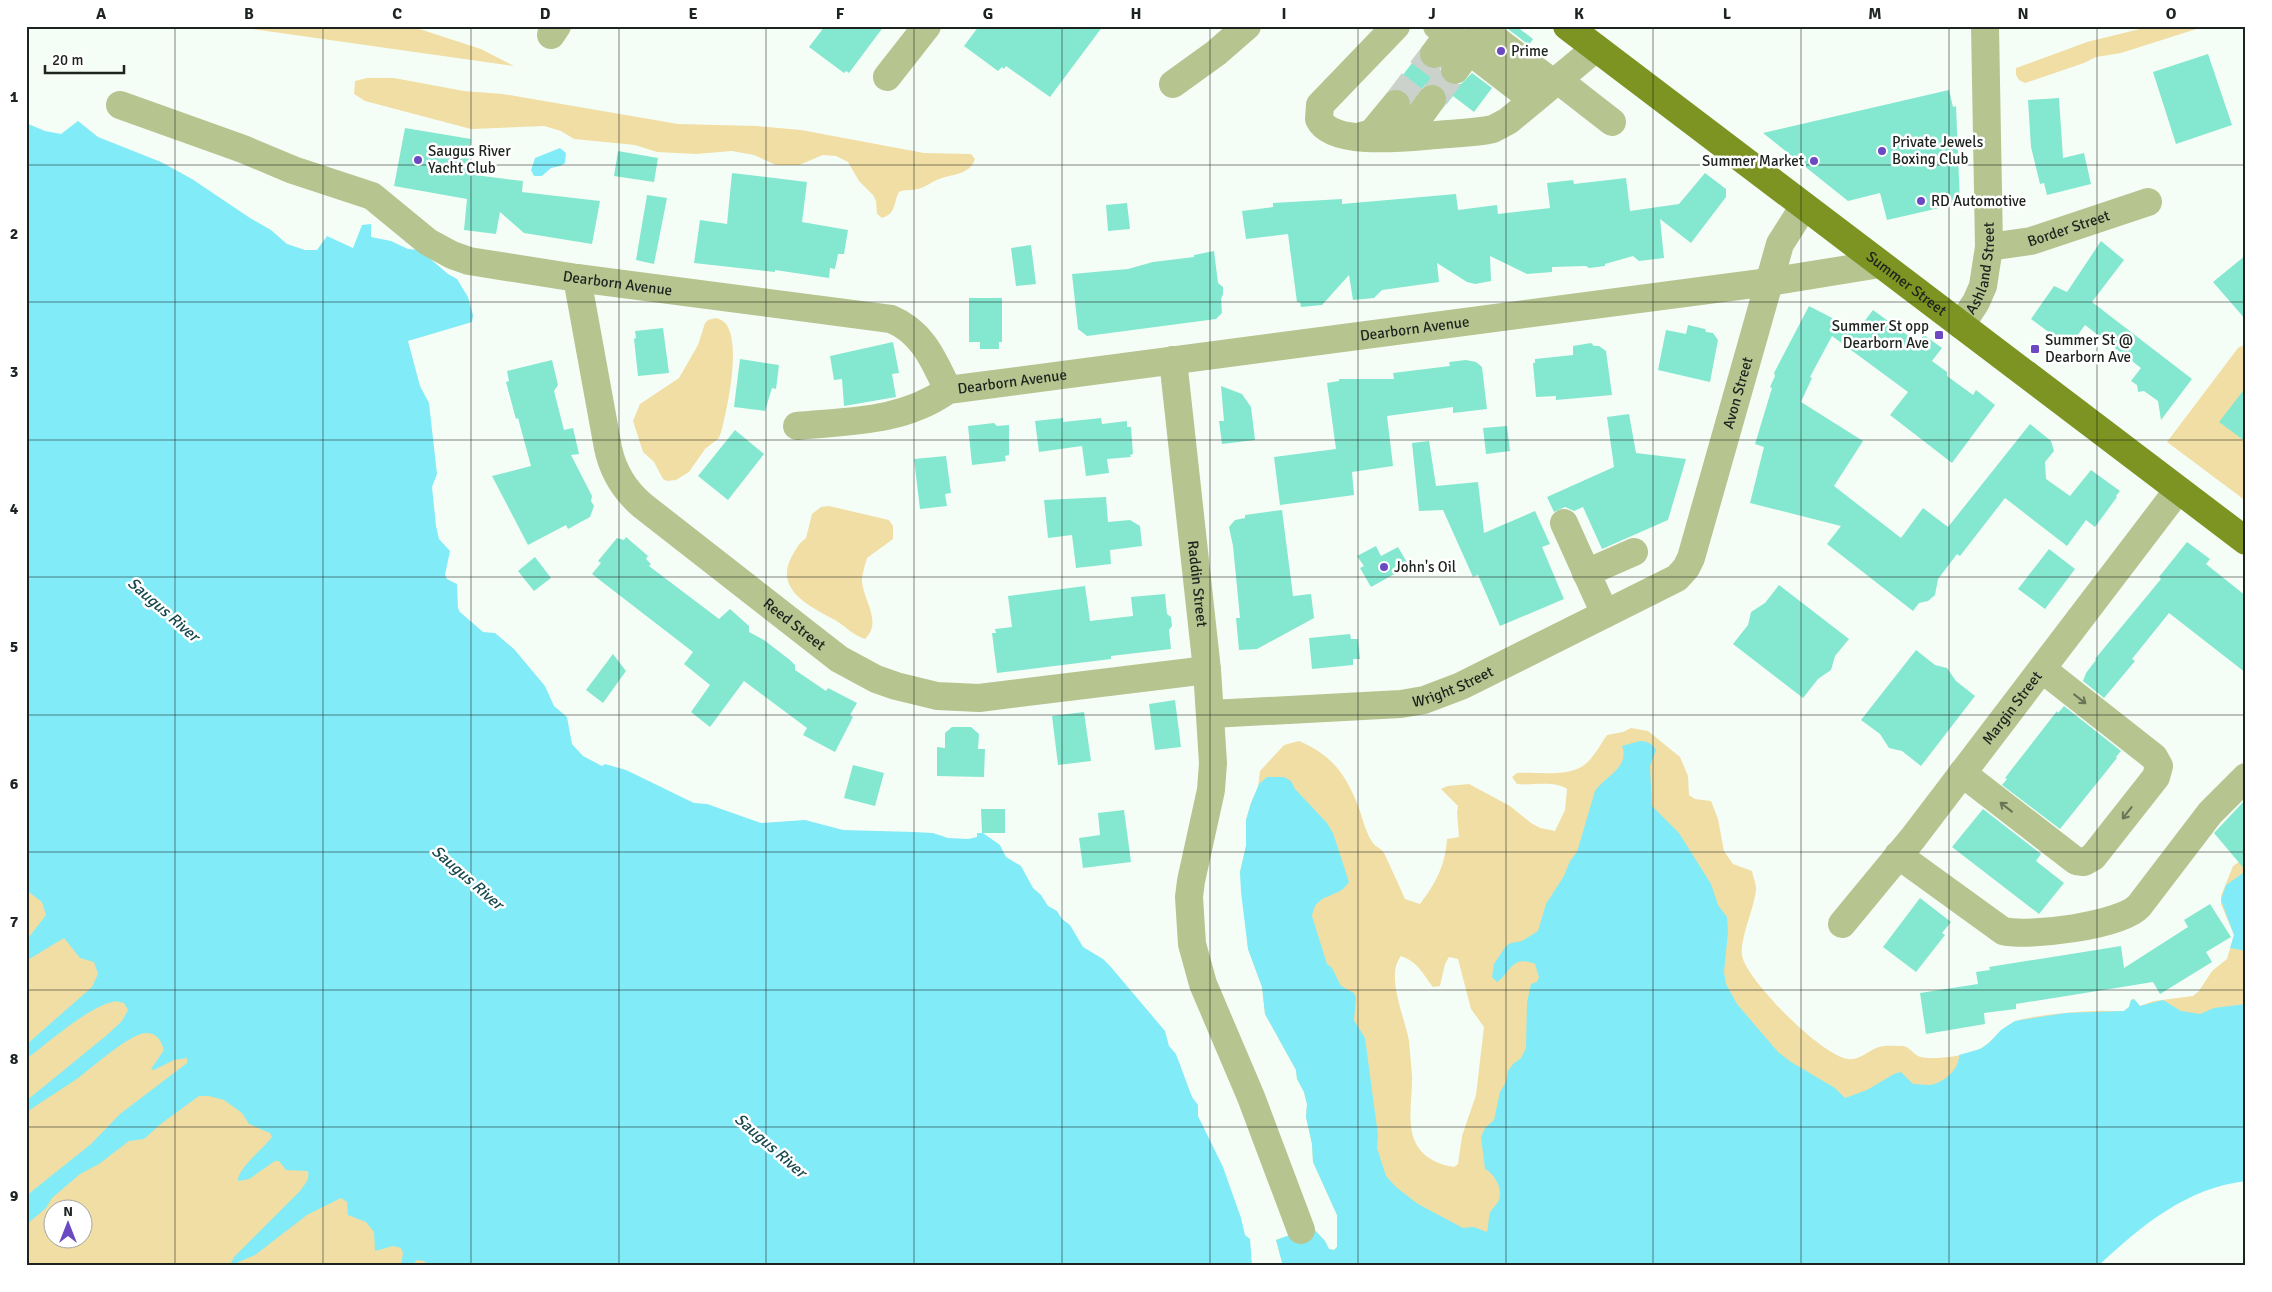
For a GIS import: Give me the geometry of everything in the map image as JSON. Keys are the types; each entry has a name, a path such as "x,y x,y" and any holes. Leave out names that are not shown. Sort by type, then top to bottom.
{"main road":[{"name":"Summer Street","path":"1567,26 2246,541"}],"street":[{"path":"887,77 927,26"},
{"path":"1173,84 1216,53 1247,26"},
{"path":"1396,26 1319,108 1319,119 1325,128 1372,138 1493,129 1508,120 1596,48"},
{"path":"1502,26 1551,85"},
{"name":"Ashland Street","path":"1961,325 1976,302 1982,286 1989,247 1985,26"},
{"path":"1455,41 1551,85 1612,122"},
{"path":"1372,138 1405,132 1432,99"},
{"path":"1372,138 1372,133 1396,104"},
{"name":"Dearborn Avenue","path":"120,105 243,149 293,170 372,196 395,213 415,234 434,246 469,261 577,278 890,319 909,328 918,336 927,349 948,390"},
{"name":"Border Street","path":"1989,247 2031,241 2148,202"},
{"name":"Avon Street","path":"1673,580 1684,571 1691,558 1782,239 1804,206"},
{"name":"Dearborn Avenue","path":"797,426 895,416 928,404 948,390 1769,282 1880,264"},
{"name":"Reed Street","path":"577,278 608,448 613,467 623,484 643,506 839,659 864,673 896,686 923,693 958,698 1000,696 1207,670"},
{"name":"Raddin Street","path":"1173,360 1207,670 1213,763 1208,806 1190,881 1189,905 1192,944 1203,984 1251,1097 1301,1230"},
{"name":"Margin Street","path":"1842,924 1962,773 2178,490"},
{"path":"1564,523 1605,614"},
{"path":"1586,573 1634,552"},
{"name":"Wright Street","path":"1211,714 1374,706 1424,700 1461,686 1673,580"},
{"path":"1962,773 2081,862 2093,857 2156,777 2159,766 2154,757 2042,669"},
{"path":"1898,855 2002,931 2067,929 2119,918 2130,914 2139,906 2210,813 2246,777"}],"shaded area":[{"path":"231,26 410,26 481,49 514,66"},
{"path":"2152,26 2206,26 2121,53 2096,57 2084,63 2025,83 2019,80 2016,75 2016,68 2087,42"},
{"path":"367,78 394,78 464,91 503,94 678,124 757,126 801,130 924,153 971,154 975,159 973,164 965,171 939,179 915,190 899,192 892,210 887,216 882,218 877,214 876,201 873,195 859,181 848,162 836,156 823,155 799,165 776,165 754,155 732,151 696,154 657,152 635,145 574,139 561,131 544,126 471,129 365,101 354,94 355,81"},
{"path":"716,318 726,324 733,345 732,375 722,429 719,438 705,449 689,472 676,480 667,481 663,479 654,462 643,452 633,421 640,404 679,378 698,345 705,323"},
{"path":"2246,344 2246,501 2167,442 2238,348"},
{"path":"829,506 889,520 893,526 893,539 867,558 864,570 863,588 872,618 870,632 865,639 857,636 806,603 797,596 787,579 787,568 796,549 806,538 812,514 821,507"},
{"path":"1631,728 1648,731 1680,757 1688,776 1689,795 1695,799 1711,801 1718,819 1724,851 1733,864 1752,871 1756,884 1755,897 1742,944 1743,959 1749,971 1773,1001 1805,1032 1836,1055 1848,1059 1864,1055 1881,1046 1905,1046 1918,1056 1926,1058 1962,1055 1980,1049 2008,1025 2023,1019 2070,1013 2124,1011 2129,1007 2131,1000 2134,999 2140,1006 2154,1001 2193,996 2199,991 2212,971 2227,959 2234,935 2221,904 2221,896 2233,866 2246,857 2246,1085 1858,1179 1283,1266 1276,1240 1312,1227 1325,1241 1329,1249 1334,1250 1337,1247 1337,1215 1313,1162 1304,1092 1297,1079 1296,1070 1265,1014 1262,987 1248,949 1240,872 1246,846 1246,820 1258,788 1260,771 1284,745 1299,741 1321,753 1338,768 1350,787 1365,828 1374,844 1384,853 1405,899 1420,904 1439,874 1447,839 1459,837 1458,806 1441,789 1448,786 1469,784 1510,806 1540,828 1555,831 1565,810 1567,789 1549,784 1517,784 1512,777 1517,773 1560,773 1576,769 1590,760 1607,735 1623,732","holes":["1401,956 1412,961 1433,987 1440,986 1445,964 1449,957 1458,959 1471,1009 1484,1027 1476,1095 1462,1136 1458,1164 1454,1167 1444,1165 1429,1158 1418,1147 1414,1139 1410,1112 1412,1075 1409,1041 1395,985 1397,964"]},
{"path":"26,744 773,1266 26,1266"}],"water":[{"name":"Saugus River","path":"78,121 98,137 161,162 192,179 271,230 287,244 305,250 317,250 327,236 353,248 362,225 371,224 371,237 391,241 408,249 420,250 448,274 457,279 468,297 473,315 472,322 408,341 420,386 429,403 437,474 432,487 436,526 439,539 450,551 445,575 447,579 457,584 458,608 460,612 483,632 495,633 514,649 545,686 554,706 567,717 572,744 583,756 602,766 605,764 626,770 694,803 707,804 761,823 805,820 843,830 933,833 948,838 968,839 977,837 977,833 983,833 1000,845 1006,857 1021,866 1033,888 1041,895 1048,906 1057,911 1062,919 1070,925 1083,947 1103,959 1110,966 1165,1031 1169,1046 1176,1054 1192,1097 1198,1105 1198,1116 1223,1167 1245,1235 1250,1239 1252,1266 431,1266 424,1261 417,1260 412,1266 401,1266 403,1253 401,1248 393,1246 375,1251 374,1232 366,1222 348,1215 347,1202 341,1198 307,1215 255,1255 229,1266 235,1256 300,1191 307,1182 308,1171 286,1170 279,1161 275,1161 249,1179 238,1181 246,1165 272,1137 270,1133 249,1124 242,1113 224,1100 209,1096 199,1096 162,1123 144,1139 129,1141 99,1164 80,1174 51,1200 42,1200 42,1211 26,1225 26,1196 91,1144 120,1114 187,1063 187,1058 174,1060 154,1070 151,1069 164,1050 163,1046 160,1040 153,1034 139,1035 121,1045 78,1078 26,1113 26,1101 107,1035 122,1021 128,1010 124,1003 112,1002 91,1011 26,1059 26,1045 92,987 98,974 94,962 80,958 64,938 26,961 26,941 46,915 42,902 26,890 26,123 45,131 61,134"},
{"path":"560,148 566,153 565,163 551,168 542,176 534,176 531,170 535,158"},
{"path":"1640,741 1650,743 1656,750 1650,766 1652,806 1679,833 1711,884 1718,905 1727,917 1728,932 1724,972 1726,984 1737,1004 1778,1052 1791,1062 1835,1088 1845,1098 1867,1090 1894,1074 1901,1072 1913,1084 1935,1084 1946,1078 1954,1070 1959,1060 1959,1055 1980,1049 1989,1043 2001,1030 2015,1021 2066,1013 2124,1011 2129,1007 2131,1000 2134,999 2140,1006 2163,1000 2181,1011 2200,1014 2214,1008 2246,1004 2246,1181 2224,1185 2184,1200 2148,1223 2098,1266 1283,1266 1276,1240 1312,1227 1325,1241 1329,1249 1334,1250 1337,1247 1337,1215 1313,1162 1304,1092 1297,1079 1296,1070 1265,1014 1262,987 1248,949 1240,872 1246,846 1246,820 1259,784 1267,777 1284,777 1291,781 1295,789 1327,823 1333,833 1349,882 1344,888 1318,903 1314,908 1312,916 1327,964 1332,968 1341,986 1354,993 1356,998 1354,1020 1365,1038 1378,1135 1377,1148 1386,1176 1396,1187 1418,1204 1463,1228 1474,1227 1487,1232 1490,1213 1499,1200 1500,1191 1495,1178 1485,1169 1481,1137 1485,1128 1494,1120 1500,1092 1506,1082 1508,1071 1521,1058 1526,1048 1527,1002 1531,984 1537,982 1539,977 1535,964 1521,961 1512,966 1497,982 1492,977 1494,964 1506,946 1522,941 1538,931 1546,904 1577,852 1595,791 1620,766 1624,754 1622,746"},
{"path":"2246,871 2246,951 2230,948 2234,935 2221,900 2226,885"}],"building":[{"path":"825,26 884,26 849,73 846,71 844,73 809,47"},
{"path":"979,26 1103,26 1050,97 1006,66 998,71 964,46"},
{"path":"1504,26 1516,26 1533,39 1529,45"},
{"path":"1419,54 1420,61 1425,67 1432,69 1440,68 1441,77 1446,83 1453,85 1461,84 1472,73 1492,88 1474,112 1453,96 1446,105 1446,92 1441,86 1434,84 1425,85 1411,102 1406,92 1392,89"},
{"path":"2208,54 2232,125 2176,144 2153,72"},
{"path":"1949,90 1953,107 1956,106 1960,203 1948,206 1887,220 1880,193 1848,201 1763,133"},
{"path":"2059,98 2063,158 2084,153 2091,184 2047,195 2044,183 2040,184 2031,147 2028,100"},
{"path":"405,128 471,139 467,174 523,181 522,192 600,201 592,244 524,233 500,212 496,234 464,230 467,199 394,186"},
{"path":"618,151 658,158 654,182 614,176"},
{"path":"732,173 807,182 802,222 848,230 844,254 838,254 835,269 830,268 829,278 775,270 775,272 694,263 700,220 727,224"},
{"path":"1705,173 1726,189 1726,197 1691,243 1660,219 1664,258 1639,261 1633,256 1605,264 1605,266 1589,268 1586,266 1552,267 1552,272 1527,274 1490,256 1491,281 1475,284 1467,282 1437,263 1439,282 1382,290 1374,298 1353,300 1349,275 1322,305 1301,307 1300,302 1297,302 1288,234 1246,239 1242,211 1273,207 1273,203 1342,199 1342,204 1456,194 1458,210 1497,205 1498,214 1550,208 1547,183 1573,180 1574,184 1626,178 1630,211 1679,204"},
{"path":"647,195 667,198 654,264 636,260"},
{"path":"1127,203 1130,229 1108,231 1106,205"},
{"path":"2101,241 2124,260 2092,302 2192,379 2161,420 2158,401 2144,391 2138,392 2137,385 2131,381 2141,368 2085,325 2069,347 2031,319 2054,286 2067,292"},
{"path":"1031,245 1036,284 1016,286 1011,248"},
{"path":"1214,251 1218,283 1223,287 1221,299 1222,313 1216,319 1087,336 1078,329 1072,274 1128,269 1153,262 1194,257 1194,255"},
{"path":"2246,255 2246,320 2213,282"},
{"path":"969,298 1002,298 1002,342 999,342 999,349 980,349 980,342 969,342"},
{"path":"1809,306 1857,331 1873,310 1918,343 1924,335 1942,348 1932,361 1947,372 1947,376 1973,395 1976,390 1995,405 1952,463 1890,415 1908,392 1832,336 1810,377 1812,378 1801,402 1863,441 1834,486 1901,538 1923,508 1948,527 2030,424 2051,441 2054,451 2045,462 2046,479 2070,496 2091,470 2120,491 2117,497 2095,527 2086,520 2067,546 2005,498 1960,556 1957,554 1938,579 1935,595 1928,601 1919,603 1913,611 1827,544 1841,526 1750,503 1764,447 1755,444 1772,388 1770,387 1775,376 1774,373"},
{"path":"1688,325 1713,333 1718,340 1710,382 1658,370 1666,330 1686,334"},
{"path":"663,328 669,373 638,376 634,339 636,338 635,331"},
{"path":"893,342 899,373 892,374 896,397 844,406 842,379 834,380 830,356"},
{"path":"1591,343 1606,351 1612,395 1556,400 1556,396 1536,397 1533,363 1535,363 1535,359 1573,355 1573,346"},
{"path":"740,359 779,365 776,389 772,388 765,411 734,407"},
{"path":"552,360 558,385 554,391 564,430 573,428 579,454 571,455 592,496 591,501 594,506 590,517 568,529 566,525 528,545 492,476 531,466 506,382 509,381 507,371"},
{"path":"1466,360 1476,362 1482,367 1487,409 1453,413 1453,407 1387,416 1393,466 1352,472 1354,495 1280,505 1274,457 1336,449 1327,383 1339,381 1339,379 1394,379 1393,373 1450,366 1449,362"},
{"path":"1221,386 1242,394 1251,407 1255,440 1222,444 1219,421 1224,421"},
{"path":"2246,387 2246,442 2219,422"},
{"path":"1629,414 1636,453 1686,459 1668,520 1602,549 1583,507 1574,511 1565,507 1554,512 1547,497 1614,467 1607,417"},
{"path":"1063,418 1063,422 1101,418 1102,424 1127,421 1127,427 1131,427 1133,454 1130,455 1131,457 1107,459 1109,473 1086,476 1082,446 1039,452 1035,421"},
{"path":"994,423 997,426 1009,425 1009,455 1005,456 1006,461 972,465 968,426"},
{"path":"1507,426 1510,451 1486,454 1483,428"},
{"path":"735,430 764,454 728,500 698,476"},
{"path":"1429,441 1436,486 1478,482 1484,533 1535,511 1550,544 1542,547 1564,599 1500,626 1478,575 1473,577 1443,510 1419,511 1412,443"},
{"path":"946,456 951,493 945,494 947,506 920,509 914,459"},
{"path":"1106,497 1108,522 1130,520 1140,526 1142,546 1110,550 1111,564 1076,568 1072,535 1048,538 1044,500"},
{"path":"1282,510 1293,596 1311,594 1314,618 1257,649 1239,650 1236,618 1240,618 1233,546 1229,527 1235,520 1245,518 1245,515"},
{"path":"626,537 648,556 646,559 651,564 649,566 719,619 730,609 749,626 749,632 764,640 790,660 795,665 795,670 826,691 828,688 857,703 850,715 853,717 835,752 803,735 807,728 744,681 710,727 691,712 710,685 684,664 693,652 592,574 601,563 598,561 617,538 624,540"},
{"path":"2187,542 2210,559 2206,564 2246,596 2246,673 2169,613 2132,659 2135,661 2104,698 2083,681 2086,673 2095,659 2161,579 2159,577"},
{"name":"John's Oil","path":"1376,546 1381,556 1398,547 1409,566 1371,587 1360,568 1364,566 1357,556"},
{"path":"2049,549 2075,569 2045,609 2018,589"},
{"path":"535,557 551,578 534,591 518,571"},
{"path":"1779,585 1849,639 1835,656 1831,670 1818,679 1803,698 1733,644 1748,625 1751,612 1765,603"},
{"path":"1085,586 1090,621 1133,616 1131,597 1165,594 1167,614 1171,617 1172,626 1169,630 1171,649 1111,656 1111,659 997,673 992,633 996,633 995,629 1012,627 1008,596"},
{"path":"1350,634 1351,639 1358,639 1360,659 1353,659 1353,665 1312,669 1309,638"},
{"path":"1916,650 1935,665 1947,668 1956,681 1975,696 1921,766 1902,751 1889,748 1880,734 1861,720"},
{"path":"613,654 626,671 603,703 586,690"},
{"path":"1175,700 1181,747 1155,750 1149,704"},
{"path":"2064,706 2121,751 2060,829 2002,785 2007,779 2005,778 2057,711 2058,713"},
{"path":"1084,712 1091,761 1058,765 1052,716"},
{"path":"952,727 971,727 979,734 978,749 985,749 984,777 937,776 937,747 945,748 945,733"},
{"path":"853,765 884,773 875,806 844,798"},
{"path":"2246,799 2246,871 2214,833"},
{"path":"981,809 1005,809 1005,833 982,833"},
{"path":"1983,809 2041,854 2036,861 2064,883 2039,914 1952,847"},
{"path":"1124,810 1131,862 1083,868 1079,838 1100,835 1098,813"},
{"path":"1920,898 1951,922 1942,933 1945,935 1916,972 1883,947"},
{"path":"2210,904 2231,937 2206,952 2212,962 2160,994 2153,982 2016,1004 2016,1009 1984,1013 1985,1024 1926,1034 1920,993 1978,984 1976,972 1990,970 1989,967 2121,946 2124,968 2188,927 2184,920"}],"tunnel":[{"path":"1396,104 1434,54"},
{"path":"1432,99 1455,70"}],"place":[{"name":"Prime","path":"1501,51"},
{"name":"Private Jewels Boxing Club","path":"1882,151"},
{"name":"Saugus River Yacht Club","path":"418,160"},
{"name":"Summer Market","path":"1814,161"},
{"name":"RD Automotive","path":"1921,201"},
{"name":"Summer St opp Dearborn Ave","path":"1939,335"},
{"name":"Summer St @ Dearborn Ave","path":"2035,349"},
{"name":"John's Oil","path":"1384,567"}]}
